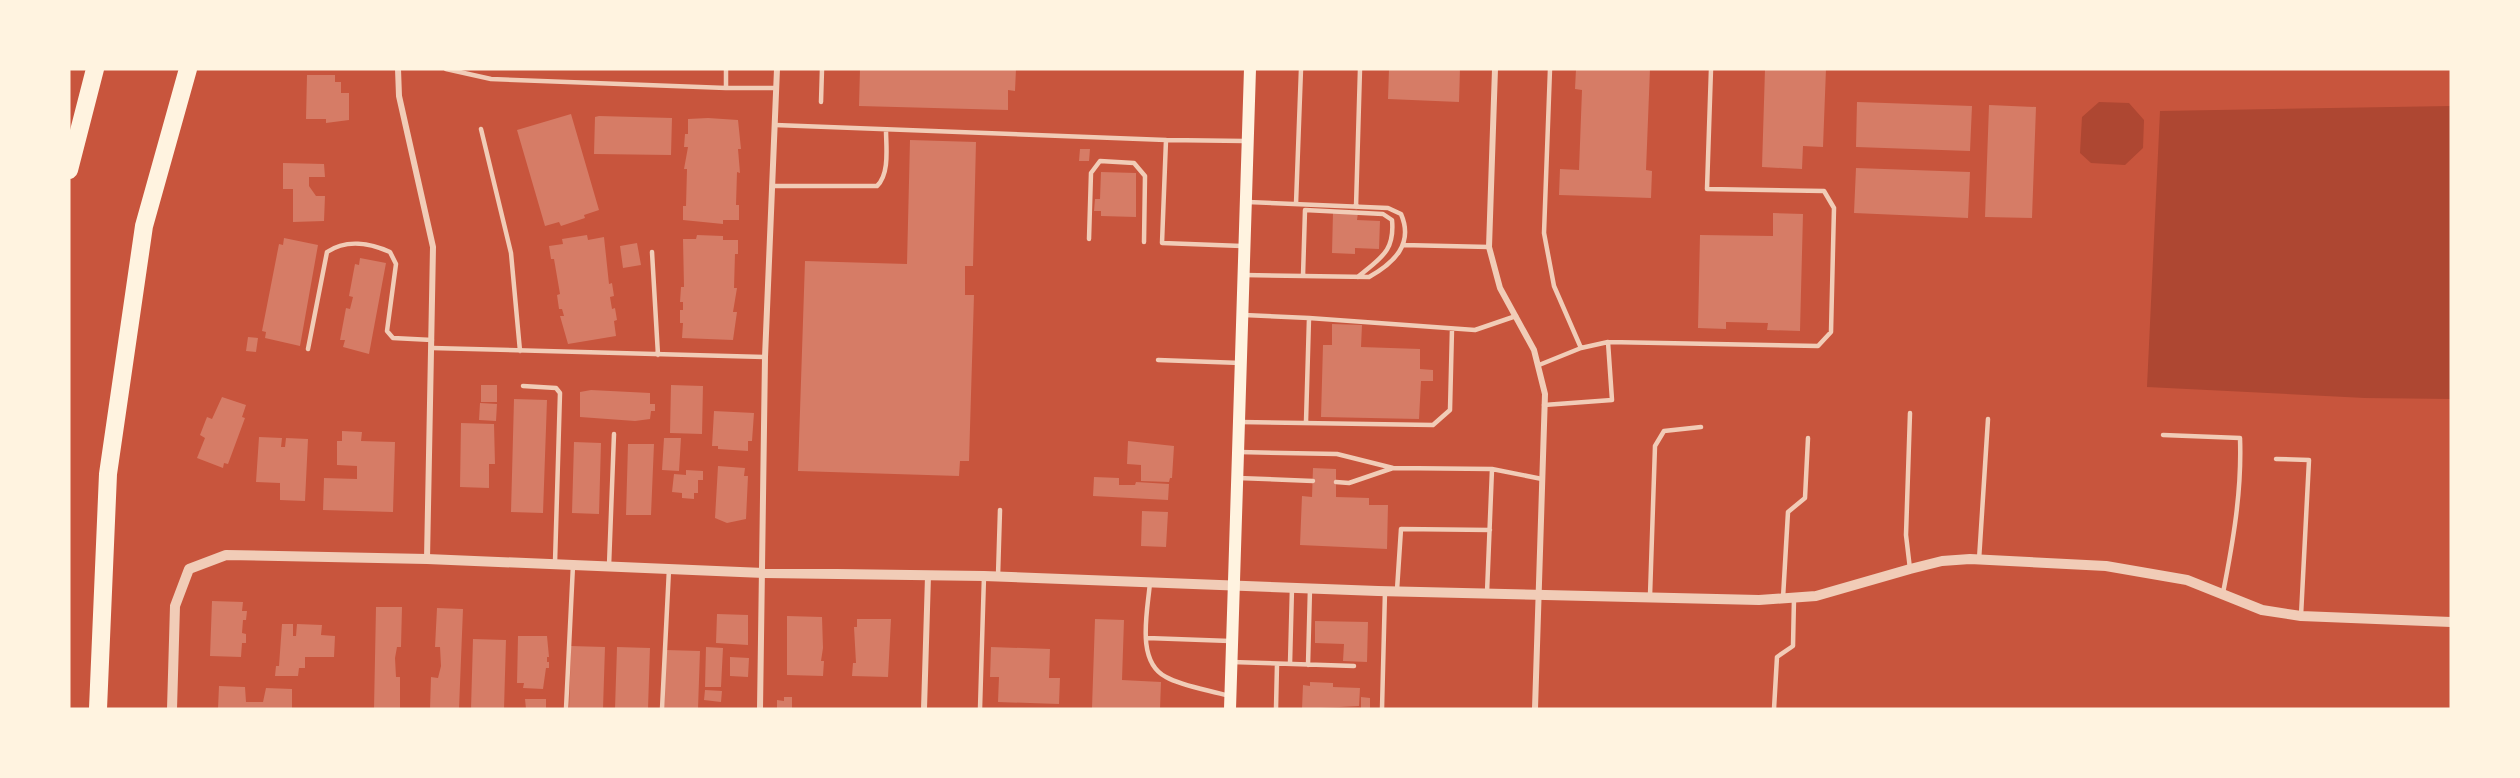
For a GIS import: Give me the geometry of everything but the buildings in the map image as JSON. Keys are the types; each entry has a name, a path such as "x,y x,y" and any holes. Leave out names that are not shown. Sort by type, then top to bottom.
{"highway":[{"path":"69,170 95,69"},
{"path":"98,709 108,474 144,226 188,69"}],"main road":[{"path":"1230,709 1250,69"}],"street":[{"path":"398,69 399,96 433,247 426,559"},
{"path":"760,709 764,573 765,357 777,69"},
{"path":"1495,69 1489,247 1500,288 1539,365 1544,405 1534,709"},
{"path":"172,709 175,606 189,569 226,555 426,559 764,573 984,576 1385,591 1789,598 1816,596 1942,561 1979,560 2106,566 2187,580 2262,610 2301,616 2451,622"},
{"path":"924,709 928,576"}],"lane":[{"path":"446,69 491,79 776,88"},
{"path":"726,69 726,88"},
{"path":"821,102 822,69"},
{"path":"1296,204 1301,69"},
{"path":"1356,207 1360,69"},
{"path":"1550,69 1544,233 1554,286 1581,348"},
{"path":"1539,365 1581,348 1608,342 1818,346 1831,332 1834,208 1824,191 1707,189 1711,69"},
{"path":"775,126 1248,142"},
{"path":"481,129 511,253 520,351"},
{"path":"772,186 877,186 883,181 885,172 886,130"},
{"path":"1166,140 1162,243 1245,246"},
{"path":"1089,239 1091,173 1100,161 1134,163 1145,176 1144,242"},
{"path":"1246,202 1296,204 1306,207 1383,214 1392,220 1394,236 1388,252 1358,277"},
{"path":"1244,275 1369,277 1387,267 1398,256 1403,245 1404,222 1401,214 1388,208 1306,207"},
{"path":"1303,276 1306,207"},
{"path":"308,349 327,252 339,244 374,245 390,252 396,264 387,331 393,338 432,340"},
{"path":"1403,245 1489,247"},
{"path":"652,252 658,355"},
{"path":"1242,315 1475,330 1516,316"},
{"path":"1306,422 1309,318"},
{"path":"1239,422 1433,425 1450,410 1452,329"},
{"path":"1544,405 1612,400 1608,342"},
{"path":"432,348 765,357"},
{"path":"1158,360 1241,363"},
{"path":"523,387 556,388 560,393 555,564"},
{"path":"1910,413 1906,535 1910,569"},
{"path":"1979,560 1988,419"},
{"path":"1650,596 1655,446 1664,431 1701,427"},
{"path":"609,567 614,434"},
{"path":"2163,435 2241,438 2241,470 2234,540 2222,593"},
{"path":"1774,709 1778,657 1793,645 1789,598 1788,512 1805,498 1808,438"},
{"path":"1238,452 1337,454 1393,468 1492,469 1542,479"},
{"path":"2276,459 2309,460 2301,616"},
{"path":"1336,483 1349,483 1393,468"},
{"path":"1488,593 1492,469"},
{"path":"1237,478 1313,482"},
{"path":"998,578 1000,510"},
{"path":"1397,591 1401,529 1490,530"},
{"path":"566,709 573,565"},
{"path":"662,709 669,569"},
{"path":"980,709 984,576"},
{"path":"1150,582 1147,638 1150,660 1165,677 1231,696"},
{"path":"1290,664 1292,587"},
{"path":"1308,665 1310,588"},
{"path":"1382,709 1385,591"},
{"path":"1147,638 1233,641"},
{"path":"1232,662 1354,666"},
{"path":"1276,709 1277,664"}],"shaded area":[{"path":"2099,102 2129,103 2144,120 2143,148 2125,165 2091,163 2080,153 2082,117"},
{"path":"2451,106 2451,399 2365,398 2147,387 2160,111"}]}
